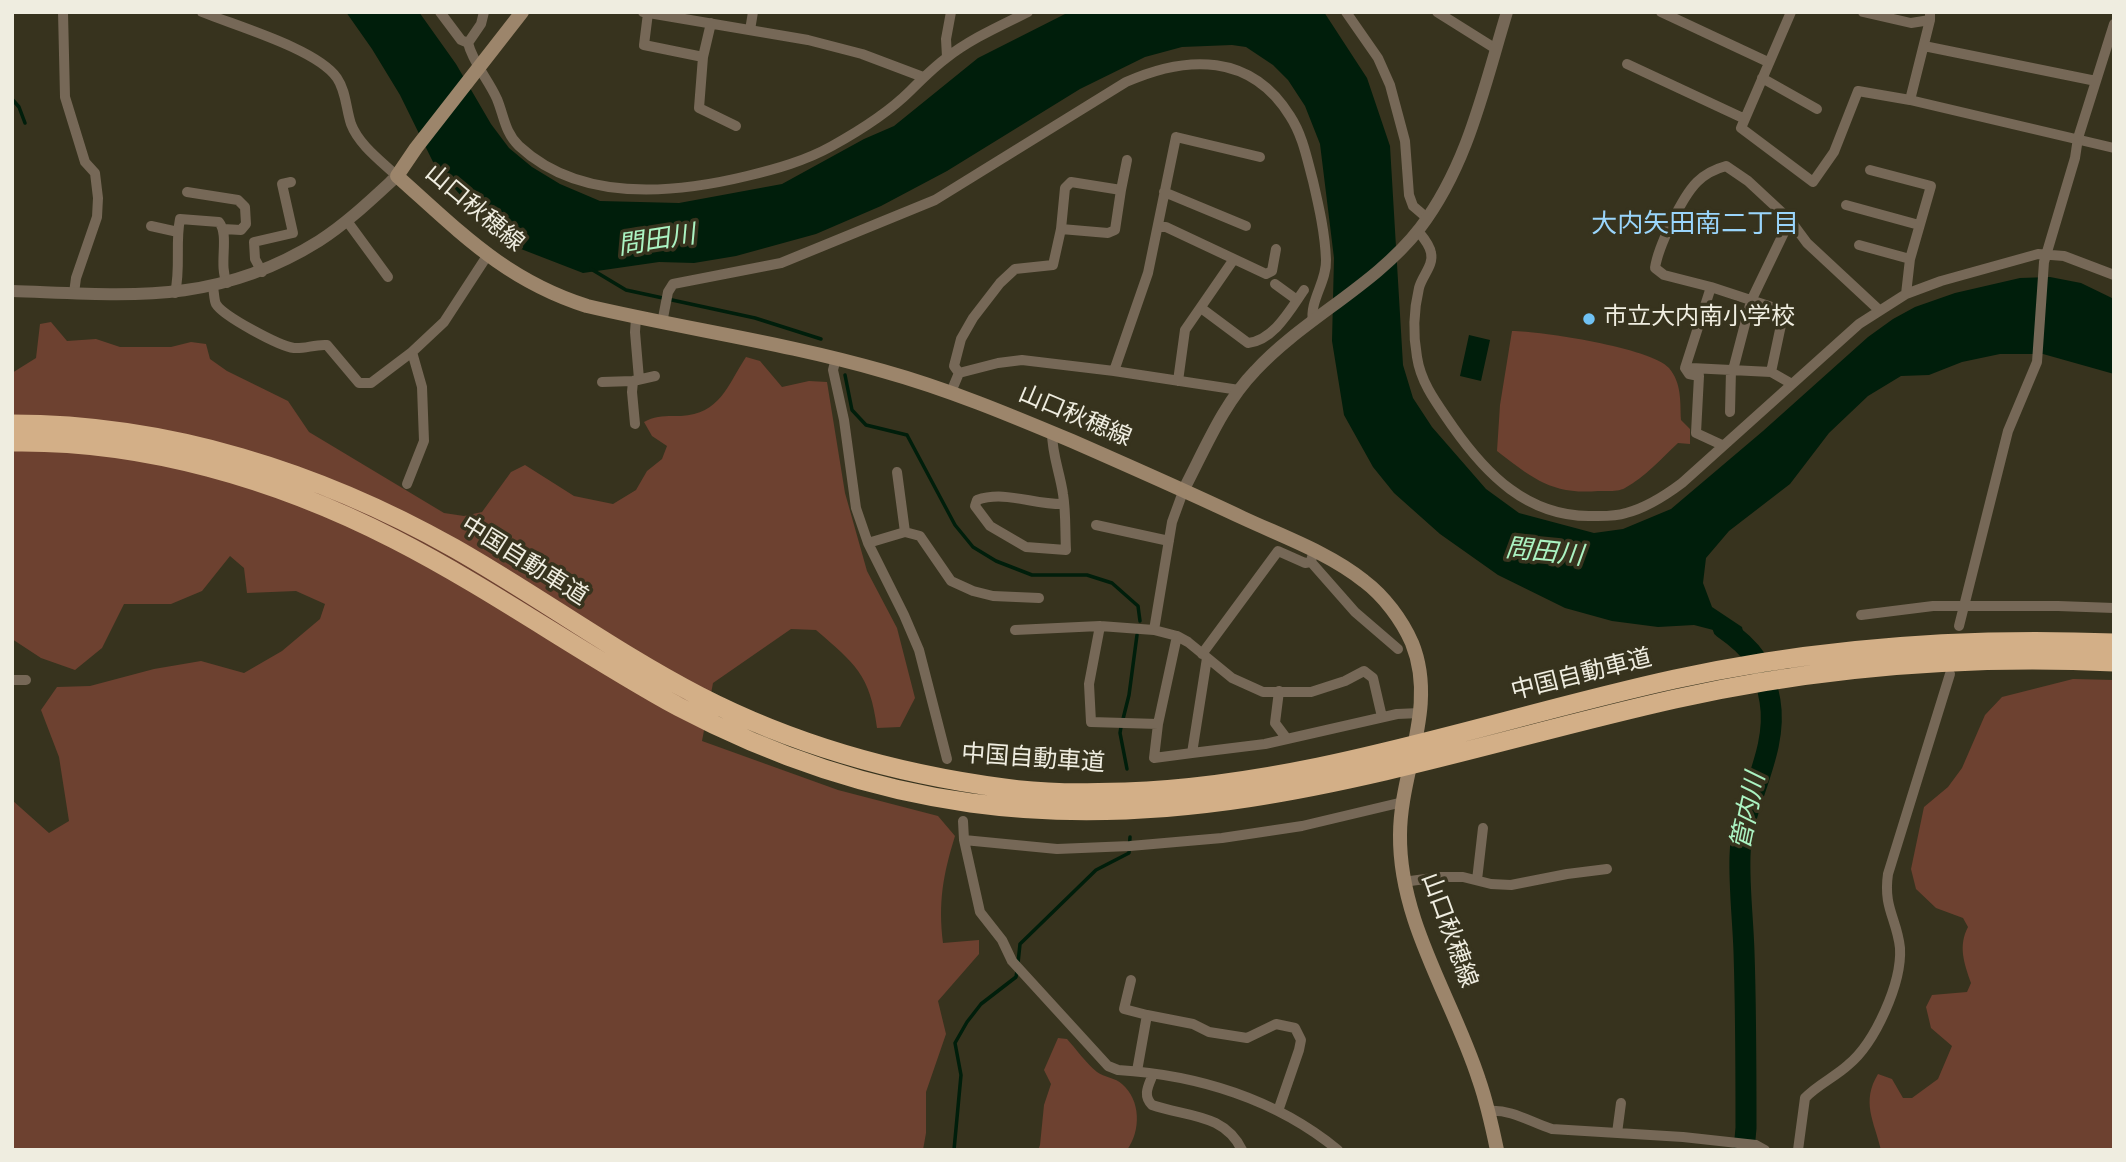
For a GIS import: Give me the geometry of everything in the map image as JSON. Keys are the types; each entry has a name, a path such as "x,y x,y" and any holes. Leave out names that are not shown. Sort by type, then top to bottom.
{"highway":[{"name":"中国自動車道","path":"12,424 97,428 165,439 236,455 300,476 355,498 459,550 635,662 703,698 812,744 866,761 926,776 1009,789 1065,793 1161,790 1291,773 1674,680 1790,657 1884,646 1964,641 2114,643"},
{"name":"中国自動車道","path":"12,442 96,447 163,457 230,473 290,494 347,516 396,540 659,695 753,742 863,781 923,795 1007,807 1067,812 1161,809 1279,794 1394,770 1677,699 1792,678 1907,664 2009,660 2114,662"}],"main road":[{"name":"山口秋穂線","path":"522,12 397,176 488,256 528,282 561,298 636,318 836,358 951,392 1184,489 1364,580 1382,597 1400,620 1412,643 1420,669 1420,713 1400,832 1403,882 1422,937 1479,1078 1497,1150"}],"street":[{"path":"63,12 65,97 85,162 94,173 98,198 97,217 76,278 74,293"},
{"path":"12,291 143,295 175,293 227,283 262,272 320,240 347,221 397,176 361,141 352,126 338,79 327,67 288,46 202,12"},
{"path":"439,12 461,40 468,43"},
{"path":"484,12 481,24 468,43 477,71 497,100 506,129 517,145 551,168 599,185 630,190 660,190 712,183 799,162 855,132 908,93 947,57 1028,12"},
{"path":"750,30 753,12"},
{"path":"947,57 946,39 951,12"},
{"path":"1346,12 1378,58 1390,85 1405,141 1409,195 1413,206 1427,218"},
{"path":"1437,12 1496,49"},
{"path":"1154,630 1174,514 1220,419 1255,370 1376,272 1415,234 1427,218 1459,163 1475,120 1507,12"},
{"path":"1661,12 1671,23 1768,62"},
{"path":"1791,12 1741,128 1813,182 1835,152 1858,91 1910,100 2114,148"},
{"path":"1863,12 1912,23 1930,16"},
{"path":"703,57 644,45 646,13 807,40 862,54 923,77"},
{"path":"1910,100 1930,16"},
{"path":"710,23 703,57 699,108 736,125"},
{"path":"1959,626 2008,431 2036,362 2045,258 2078,138 2114,24"},
{"path":"1924,46 2096,81"},
{"path":"662,323 673,284 781,263 934,200 1126,82 1152,70 1191,63 1221,65 1245,73 1265,86 1290,115 1299,134 1320,210 1326,263 1322,284 1311,313 1318,317"},
{"path":"1627,64 1745,119"},
{"path":"1762,78 1817,108"},
{"path":"1114,371 1148,273 1176,137 1260,157"},
{"path":"1061,229 1108,233 1115,230 1127,160"},
{"path":"1771,372 1784,311 1664,275 1655,268 1661,242 1695,183 1713,170 1726,166 1748,181 1790,220 1807,243 1879,310"},
{"path":"1870,170 1931,187 1910,260 1906,294"},
{"path":"951,392 958,373 954,366 961,339 973,318 1000,283 1015,269 1053,265 1061,229 1065,188 1070,183 1121,190"},
{"path":"262,272 255,259 254,242 293,233 282,184"},
{"path":"187,192 238,200 245,207 246,224 241,230 223,229"},
{"path":"1164,192 1246,226"},
{"path":"1846,205 1919,225"},
{"path":"175,293 180,219 219,222 223,229 222,269 227,283"},
{"path":"1730,412 1732,370 1751,301 1790,220"},
{"path":"347,221 388,277"},
{"path":"151,226 178,232"},
{"path":"1158,227 1166,228 1266,274 1272,271 1276,249"},
{"path":"1415,234 1432,252 1432,261 1420,284 1415,309 1416,356 1431,396 1468,449 1510,491 1560,513 1583,516 1626,513 1667,494 1859,324 1906,294 1950,278 2038,254 2045,258 2064,256 2114,275"},
{"path":"1859,245 1910,260"},
{"path":"213,287 216,304 233,318 280,345 297,348 313,344 327,345 359,383 371,383 412,352 444,322 488,256"},
{"path":"1178,381 1185,330 1234,259"},
{"path":"1275,284 1297,300"},
{"path":"1711,287 1685,368 1689,374 1699,376 1696,432 1722,445"},
{"path":"1201,309 1248,343 1259,342 1282,321 1304,290"},
{"path":"635,424 632,392 636,380 636,318"},
{"path":"407,484 424,440 422,387 412,352"},
{"path":"836,358 833,370 844,421 856,508 868,543 919,650 947,759"},
{"path":"958,373 1022,360 1239,390"},
{"path":"1691,368 1771,372 1792,384"},
{"path":"601,382 655,376"},
{"path":"1052,433 1064,504 1066,550 1026,547 990,526 975,506 977,500 991,495 1038,503 1064,504"},
{"path":"897,472 905,532"},
{"path":"1096,525 1169,541"},
{"path":"868,543 905,532 920,536 951,581 973,592 993,596 1038,598"},
{"path":"1192,753 1205,656 1278,551 1305,563 1312,556 1355,612 1398,649"},
{"path":"1861,615 1933,606 2114,608"},
{"path":"1100,626 1089,684 1091,722 1158,724"},
{"path":"1015,630 1100,626 1154,630 1177,636 1232,678 1263,692 1311,692 1345,681 1364,671 1373,678 1382,717"},
{"path":"1177,636 1158,724 1154,758 1265,744 1382,717 1420,713"},
{"path":"1798,1150 1805,1098 1849,1065 1861,1052 1886,1007 1896,979 1900,963 1900,945 1887,904 1888,874 1936,729 1951,674"},
{"path":"12,680 26,680"},
{"path":"1279,691 1275,723 1287,738"},
{"path":"964,840 1057,849 1130,846 1222,838 1302,826 1403,802"},
{"path":"963,821 964,840 980,912 1002,940 1012,961 1108,1066 1118,1070 1196,1081 1234,1092 1278,1111 1324,1145 1338,1150"},
{"path":"1477,880 1483,828"},
{"path":"1403,882 1440,877 1511,886 1607,869"},
{"path":"1131,980 1124,1009 1193,1024 1209,1032 1247,1038 1276,1024 1295,1028 1301,1040 1299,1050 1278,1111"},
{"path":"1137,1071 1147,1015"},
{"path":"1153,1074 1146,1092 1147,1100 1152,1105 1218,1123 1232,1132 1242,1150"},
{"path":"1618,1133 1621,1103"},
{"path":"1488,1111 1513,1112 1552,1129 1683,1137 1761,1148"}],"shaded area":[{"path":"51,322 67,341 96,339 120,347 171,347 191,342 206,344 210,359 227,371 288,401 309,432 444,513 464,516 482,512 511,472 525,465 574,496 613,504 636,490 647,471 662,459 667,446 652,436 644,422 658,417 681,416 705,410 721,397 746,357 760,361 782,387 809,381 827,382 845,493 867,571 897,628 915,698 900,727 877,728 865,682 851,662 816,630 791,629 713,683 702,741 838,790 938,816 955,836 943,889 943,943 979,940 979,954 938,1001 946,1034 926,1092 926,1133 923,1150 12,1150 12,800 49,833 69,821 59,757 41,710 57,687 90,686 154,669 201,661 244,673 282,651 320,619 325,604 296,591 247,593 244,568 230,556 202,591 171,604 124,604 102,648 75,670 41,658 12,639 12,373 36,358 40,324"},
{"path":"1512,331 1595,342 1659,361 1669,368 1676,380 1680,393 1681,420 1690,429 1690,444 1678,443 1653,467 1619,490 1568,490 1532,477 1497,451 1500,405"},
{"path":"2073,679 2114,680 2114,1150 1881,1150 1870,1112 1870,1094 1878,1074 1892,1079 1903,1098 1912,1098 1938,1079 1952,1046 1931,1028 1926,1007 1932,995 1967,992 1971,983 1963,955 1963,941 1968,927 1963,918 1936,908 1916,889 1911,869 1924,807 1948,787 1962,768 1985,715 2002,697"},
{"path":"1058,1038 1067,1039 1097,1072 1119,1082 1133,1098 1137,1125 1127,1150 1038,1150 1044,1105 1051,1084 1044,1070"}],"water":[{"name":"問田川","path":"346,12 419,12 456,64 491,124 509,148 532,167 560,184 600,201 679,203 782,184 864,139 894,126 978,58 1069,12 1324,12 1367,78 1390,146 1403,365 1413,398 1432,427 1486,489 1519,513 1594,533 1623,529 1671,509 1868,337 1915,307 1955,293 2020,278 2050,277 2081,283 2114,299 2114,374 2043,354 2000,354 1962,362 1929,375 1901,376 1868,396 1829,433 1790,484 1729,531 1706,558 1703,583 1712,607 1742,627 1746,645 1721,632 1694,625 1658,627 1612,621 1565,608 1498,575 1440,534 1394,493 1373,467 1344,415 1332,341 1334,258 1320,144 1305,106 1288,80 1273,65 1246,47 1182,47 1145,57 1080,89 947,171 881,206 816,234 736,256 694,263 659,262 583,273 521,249 472,209 434,164 400,95"},
{"path":"1469,335 1490,340 1481,381 1460,376"}],"waterway":[{"path":"12,99 19,107 25,123"},
{"path":"591,269 626,290 755,318 821,339"},
{"path":"845,375 852,410 866,425 907,435 955,525 973,547 996,561 1032,575 1087,575 1112,583 1138,606 1140,621"},
{"name":"管内川","path":"1723,628 1756,658 1767,688 1771,721 1765,760 1746,817 1740,856 1746,1018 1744,1150"},
{"path":"1123,719 1137,635"},
{"path":"1121,727 1127,769"},
{"path":"1018,963 1020,944 1096,870 1129,853 1130,837"},
{"path":"954,1150 961,1075 955,1043 981,1004 1016,977 1017,971"}],"place":[{"name":"市立大内南小学校","path":"1589,319"}],"district":[{"name":"大内矢田南二丁目","path":"1695,227"}]}
